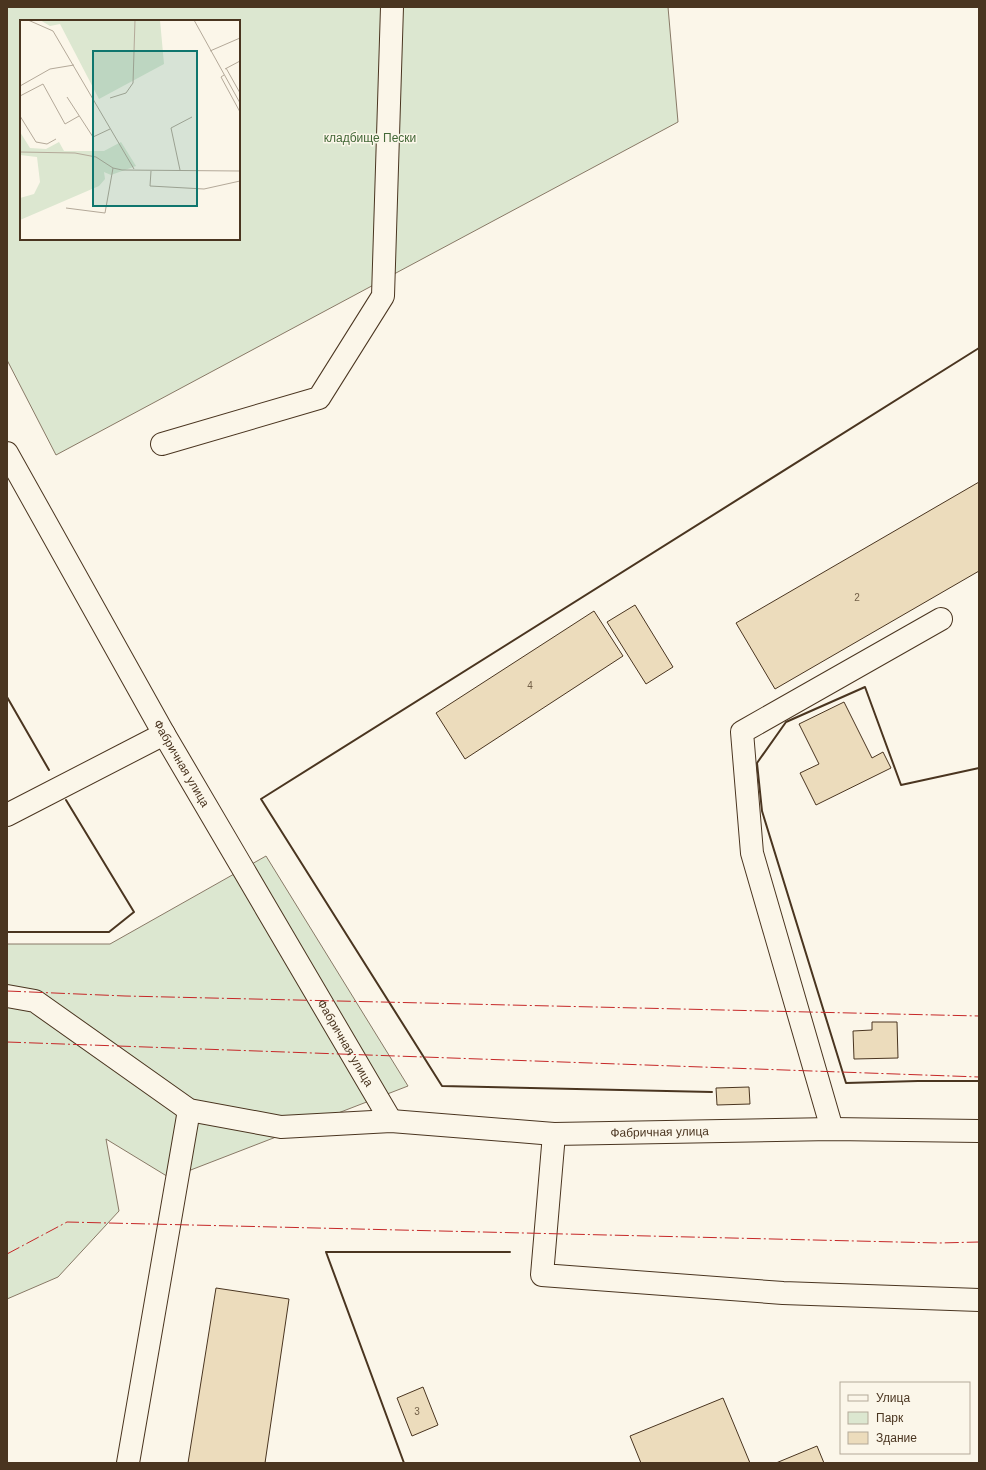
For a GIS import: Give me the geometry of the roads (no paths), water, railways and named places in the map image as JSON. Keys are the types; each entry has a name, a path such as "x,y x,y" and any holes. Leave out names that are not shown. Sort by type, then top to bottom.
{"street":[{"path":"162,444 318,398 383,296 392,7"},
{"name":"Фабричная улица","path":"7,454 164,734 391,1121 554,1134 832,1129 979,1131"},
{"path":"832,1129 752,853 742,732 941,619"},
{"path":"7,815 164,734"},
{"path":"7,996 34,1001 189,1110 281,1127 391,1121"},
{"path":"128,1463 189,1110"},
{"path":"554,1134 542,1275 782,1293 979,1300"}],"park label":[{"name":"кладбище Пески","path":"370,138"}]}
